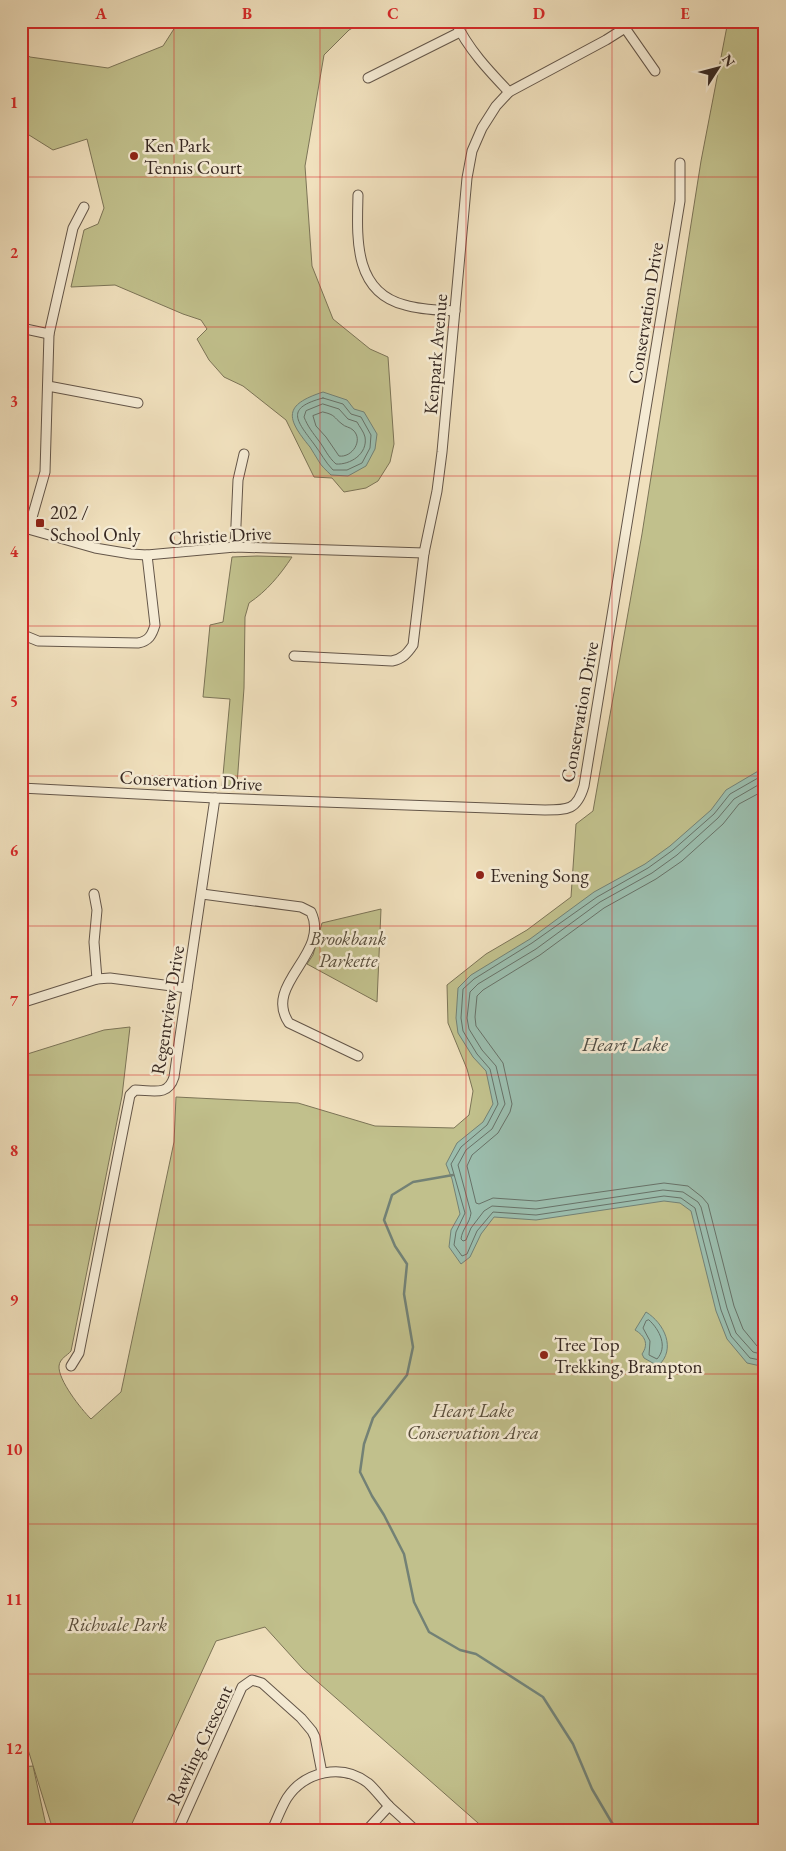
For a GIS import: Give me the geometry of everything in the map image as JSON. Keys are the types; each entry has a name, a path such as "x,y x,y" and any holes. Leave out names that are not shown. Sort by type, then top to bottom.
{"street":[{"path":"455,21 466,43 509,92"},
{"path":"629,25 655,71"},
{"name":"Kenpark Avenue","path":"294,656 392,661 400,660 413,645 424,553 437,491 442,452 467,178 472,151 488,116 509,92 606,40 629,25"},
{"path":"368,78 460,32"},
{"name":"Conservation Drive","path":"21,788 215,798 545,810 565,810 575,805 581,796 584,786 679,208 680,163"},
{"path":"358,195 358,246 363,270 373,285 385,296 403,305 455,311"},
{"path":"25,528 45,472 49,334 73,228 84,207"},
{"path":"21,328 49,334"},
{"path":"48,386 138,403"},
{"path":"235,547 238,480 244,454"},
{"name":"Christie Drive","path":"25,528 95,548 131,554 235,547 424,553"},
{"path":"21,634 38,641 138,644 144,642 153,633 155,625 147,554"},
{"name":"Regentview Drive","path":"72,1366 79,1353 130,1095 135,1090 166,1090 171,1086 174,1077 215,798"},
{"path":"94,894 97,910 94,942 97,979"},
{"path":"202,894 301,907 311,912 315,925 313,934 304,961 287,985 284,996 284,1013 289,1023 358,1056"},
{"path":"21,1003 97,979 110,978 187,988"},
{"name":"Rawling Crescent","path":"178,1830 242,1687 252,1680 262,1683 307,1725 315,1737 322,1773"},
{"path":"272,1830 287,1798 306,1780 322,1773 344,1772 356,1776 369,1784 415,1830"},
{"path":"367,1830 389,1806"}],"green space":[{"path":"179,21 365,21 349,30 324,55 305,166 312,266 333,319 370,349 388,357 394,444 390,462 378,481 366,488 344,492 332,478 314,477 286,420 243,386 224,377 209,360 197,339 207,329 201,320 115,285 71,287 84,230 98,224 104,208 87,139 53,150 21,130 21,50 30,57 108,68 163,46"},
{"name":"Heart Lake Conservation Area","path":"728,21 765,21 765,1830 486,1830 303,1669 265,1627 216,1641 129,1830 53,1830 21,1727 21,1056 104,1030 130,1027 122,1096 71,1351 62,1359 59,1366 66,1386 76,1402 91,1419 121,1392 174,1142 176,1097 298,1103 375,1126 454,1128 469,1115 473,1091 467,1069 448,1023 447,985 486,954 527,930 571,897 576,824 593,811 642,534 701,161"},
{"path":"232,557 292,557 273,582 249,603 245,617 244,688 237,785 222,786 230,699 203,697 210,625 223,622"},
{"name":"Brookbank Parkette","path":"381,909 377,1002 307,964 313,955 322,923"},
{"path":"33,1766 47,1830 29,1830 26,1818 21,1819 21,1767"}],"water":[{"path":"323,392 347,400 354,409 364,412 377,434 375,449 366,466 348,476 331,475 325,470 296,428 293,420 292,414 295,407 310,397"},
{"name":"Heart Lake","path":"765,767 765,1367 747,1363 727,1339 716,1311 691,1211 680,1203 664,1201 536,1220 494,1217 481,1234 470,1257 461,1264 449,1247 451,1230 460,1214 452,1179 446,1164 457,1143 483,1122 493,1104 486,1071 473,1057 458,1033 456,1018 458,988 471,975 530,939 594,892 645,864 670,846 711,810 726,790"},
{"path":"646,1312 663,1329 666,1337 667,1352 658,1366 644,1358 642,1354 645,1340 635,1330"}],"waterway":[{"path":"453,1175 413,1182 392,1195 384,1220 395,1246 407,1264 404,1294 413,1347 407,1375 373,1418 364,1444 360,1472 404,1554 414,1602 429,1632 460,1650 476,1654 543,1697 573,1744 592,1789 612,1823 620,1830"}],"place":[{"name":"Ken Park Tennis Court","path":"134,156"},
{"name":"202 / School Only","path":"40,523"},
{"name":"Evening Song","path":"480,875"},
{"name":"Tree Top Trekking, Brampton","path":"544,1355"}],"park label":[{"name":"Richvale Park","path":"117,1624"}]}
